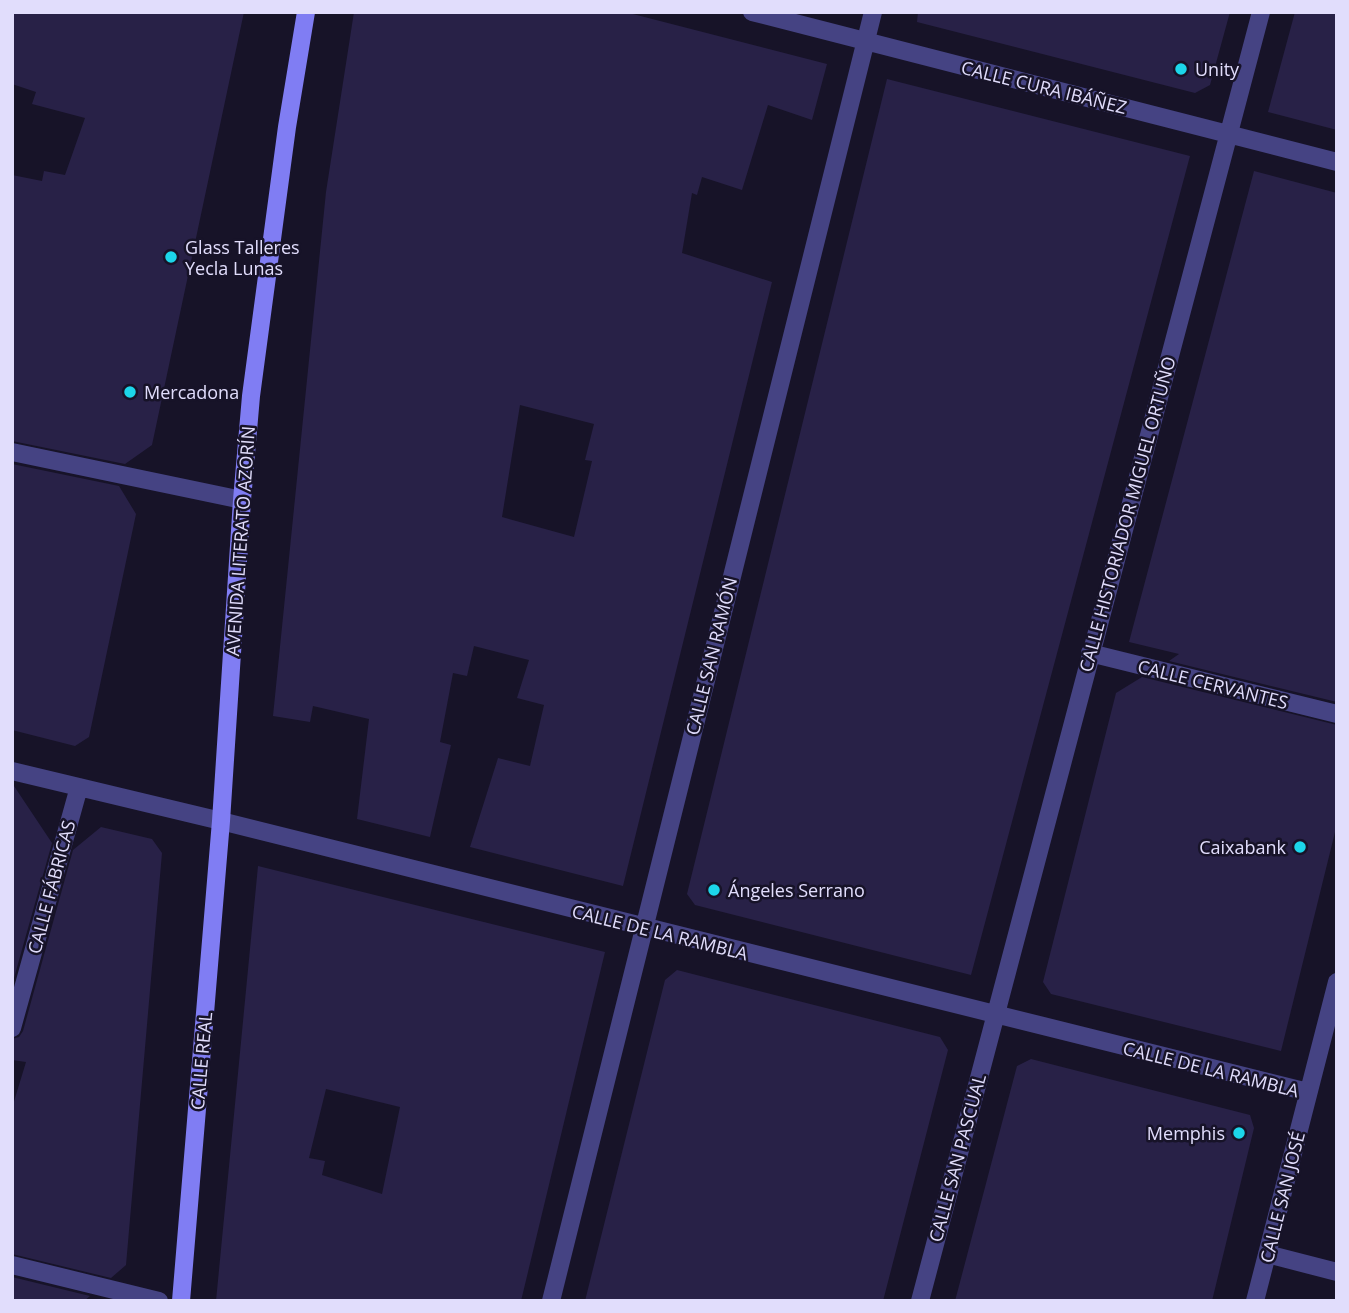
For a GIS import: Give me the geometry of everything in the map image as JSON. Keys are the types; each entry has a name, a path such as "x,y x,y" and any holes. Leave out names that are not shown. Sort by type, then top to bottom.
{"main road":[{"name":"AVENIDA LITERATO AZORÍN","path":"221,821 251,396 306,12"},
{"name":"CALLE REAL","path":"181,1301 221,821"}],"street":[{"name":"CALLE CURA IBÁÑEZ","path":"752,12 1337,162"},
{"name":"CALLE SAN RAMÓN","path":"551,1301 873,12"},
{"name":"CALLE HISTORIADOR MIGUEL ORTUÑO","path":"994,1016 1261,12"},
{"path":"12,452 242,500"},
{"name":"CALLE CERVANTES","path":"1090,653 1337,714"},
{"name":"CALLE DE LA RAMBLA","path":"12,771 1308,1093"},
{"name":"CALLE FÁBRICAS","path":"12,1028 79,787"},
{"name":"CALLE SAN JOSÉ","path":"1255,1301 1308,1093 1329,1045 1337,982"},
{"name":"CALLE SAN PASCUAL","path":"920,1301 994,1016"},
{"path":"1267,1254 1337,1272"},
{"path":"12,1265 159,1301"}],"building":[{"path":"12,12 244,12 152,445 125,464 12,441 12,175 42,181 44,171 65,175 85,118 32,104 36,92 12,84"},
{"path":"354,12 625,12 827,64 812,120 768,105 742,190 702,177 697,195 692,193 682,253 772,282 623,886 470,847 498,758 530,766 544,705 517,698 529,660 474,646 467,676 453,673 440,742 451,745 430,837 357,819 369,719 313,706 310,722 273,716 326,192","holes":["520,405 594,424 585,460 592,461 574,537 502,517"]},
{"path":"918,12 1230,12 1210,85 1195,93 917,22"},
{"path":"1295,12 1337,12 1337,130 1268,112"},
{"path":"887,79 1190,156 971,975 695,905 687,894"},
{"path":"1254,171 1337,193 1337,702 1169,661 1179,654 1129,642"},
{"path":"12,464 119,486 136,514 89,737 75,746 12,730"},
{"path":"1142,677 1337,725 1337,824 1281,1051 1051,994 1043,982 1116,693"},
{"path":"12,783 52,843 12,985"},
{"path":"101,827 152,839 162,853 126,1265 111,1278 12,1254 12,1108 26,1062 12,1060 12,1039 19,1037 23,1031 73,850"},
{"path":"258,866 605,952 521,1301 216,1301","holes":["326,1089 400,1107 382,1194 322,1175 325,1161 309,1158"]},
{"path":"677,970 940,1037 948,1050 883,1301 585,1301 665,980"},
{"path":"1031,1059 1250,1115 1254,1128 1212,1301 955,1301 1017,1066"},
{"path":"12,1277 90,1296 84,1301 12,1301"}],"place":[{"name":"Unity","path":"1181,69"},
{"name":"Glass Talleres Yecla Lunas","path":"171,257"},
{"name":"Mercadona","path":"130,392"},
{"name":"Caixabank","path":"1300,847"},
{"name":"Ángeles Serrano","path":"714,890"},
{"name":"Memphis","path":"1239,1133"}]}
